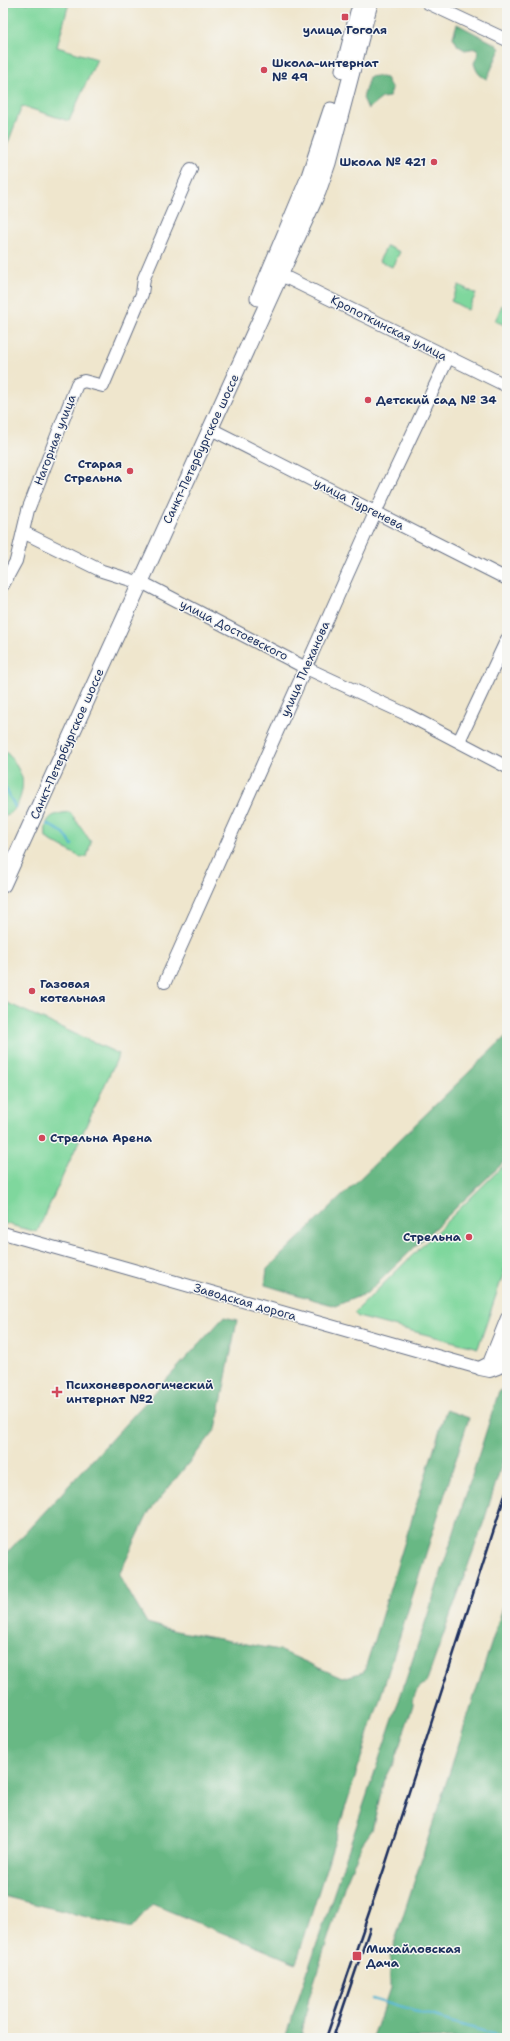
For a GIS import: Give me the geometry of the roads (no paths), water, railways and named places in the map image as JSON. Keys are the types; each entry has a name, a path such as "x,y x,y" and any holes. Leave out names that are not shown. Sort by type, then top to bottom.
{"main road":[{"name":"Санкт-Петербургское шоссе","path":"3,866 136,582 211,429 276,272 327,127 360,3"},
{"name":"Санкт-Петербургское шоссе","path":"3,885 226,375 276,272 318,192 328,163 370,3"}],"street":[{"path":"428,3 507,40"},
{"name":"Нагорная улица","path":"3,585 16,561 28,510 77,384 80,381 84,381 103,386 142,294 145,274 191,169"},
{"name":"Кропоткинская улица","path":"276,272 507,386"},
{"name":"улица Плеханова","path":"165,982 375,513 448,358"},
{"name":"улица Тургенева","path":"211,429 507,579"},
{"name":"улица Достоевского","path":"23,532 102,570 147,585 306,668 459,742 507,767"},
{"path":"459,742 507,639"},
{"name":"Заводская дорога","path":"3,1233 490,1371 498,1368 507,1349"},
{"path":"483,1369 489,1363 507,1318"}],"waterway":[{"path":"3,783 15,807"},
{"path":"47,824 64,833 72,845"},
{"path":"372,1999 507,2038"}],"railway":[{"path":"326,2038 384,1869 507,1489"},
{"path":"333,2038 370,1928"}],"place":[{"name":"улица Гоголя","path":"345,17"},
{"name":"Школа-интернат № 49","path":"264,70"},
{"name":"Школа № 421","path":"434,162"},
{"name":"Детский сад № 34","path":"368,400"},
{"name":"Старая Стрельна","path":"130,471"},
{"name":"Газовая котельная","path":"32,991"},
{"name":"Стрельна Арена","path":"42,1138"},
{"name":"Стрельна","path":"469,1237"},
{"name":"Психоневрологический интернат №2","path":"57,1392"},
{"name":"Михайловская Дача","path":"357,1956"}]}
